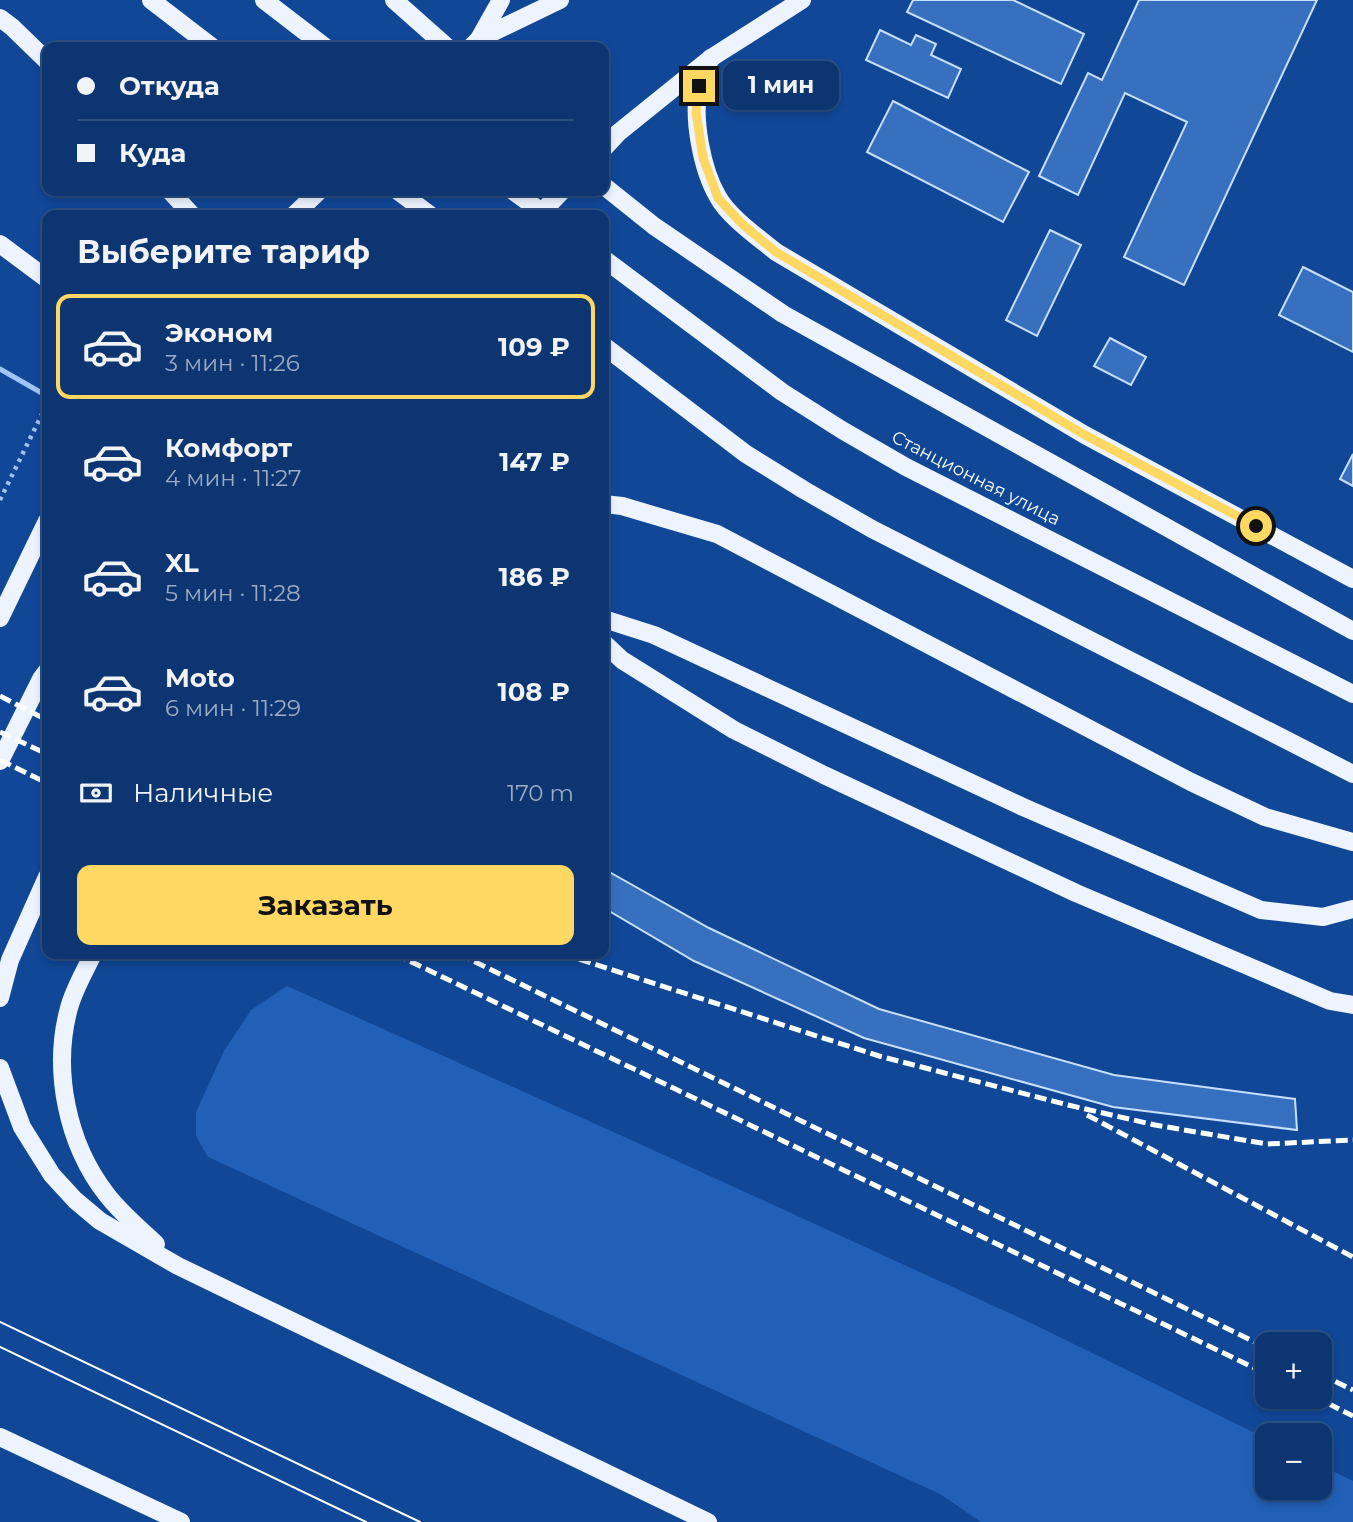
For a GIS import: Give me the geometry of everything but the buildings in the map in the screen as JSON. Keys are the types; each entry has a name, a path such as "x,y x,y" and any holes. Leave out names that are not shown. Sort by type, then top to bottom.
{"main road":[{"path":"151,0 206,42"},
{"path":"264,0 319,42"},
{"path":"394,0 441,42"},
{"path":"476,42 501,0"},
{"path":"477,42 560,0"},
{"path":"609,143 711,58 802,0"},
{"path":"0,18 42,56"},
{"path":"711,58 699,86 696,112 703,158 718,198 742,224 776,252 1085,435 1353,579"},
{"path":"609,190 654,226 783,314 1352,630"},
{"path":"175,196 187,210"},
{"path":"299,210 314,196"},
{"path":"405,196 423,210"},
{"path":"520,196 539,210"},
{"path":"544,210 557,196"},
{"path":"0,244 42,275"},
{"name":"Станционная улица","path":"609,263 782,392 842,430 906,467 1353,694"},
{"path":"609,350 746,454 872,529 1353,774"},
{"path":"609,505 718,534 1191,782 1265,817 1353,842"},
{"path":"0,618 42,531"},
{"path":"609,621 654,635 1023,807 1261,910 1323,917 1353,909"},
{"path":"609,648 622,660 734,730 824,775 1076,893 1330,1000 1353,1005"},
{"path":"0,761 42,678"},
{"path":"0,998 10,960 42,888"},
{"path":"91,959 69,1006 62,1050 64,1087 72,1131 90,1169 107,1195 178,1266"},
{"path":"0,1068 22,1127 52,1175 75,1200 100,1221 178,1266 708,1522"},
{"path":"0,1437 181,1522"}],"lane":[{"path":"0,369 42,393"}],"path":[{"path":"0,500 42,414"}],"shaded area":[{"path":"287,986 1029,1322 1255,1433 1255,1500 1332,1500 1332,1471 1353,1481 1353,1522 981,1522 940,1494 208,1157 196,1136 196,1112 224,1051 251,1010"}],"tram line":[{"path":"0,1322 420,1522"},
{"path":"0,1347 366,1522"}],"railway":[{"path":"0,696 42,717"},
{"path":"0,732 42,752"},
{"path":"0,760 42,781"},
{"path":"405,959 1255,1368"},
{"path":"469,959 1255,1342"},
{"path":"578,959 879,1056 1068,1105 1155,1125 1267,1144 1353,1140"},
{"path":"1087,1115 1353,1257"},
{"path":"1332,1380 1353,1390"},
{"path":"1332,1406 1353,1416"}],"route":[{"path":"699,86 696,112 703,158 718,198 742,224 776,252 1085,435 1256,526"}]}
